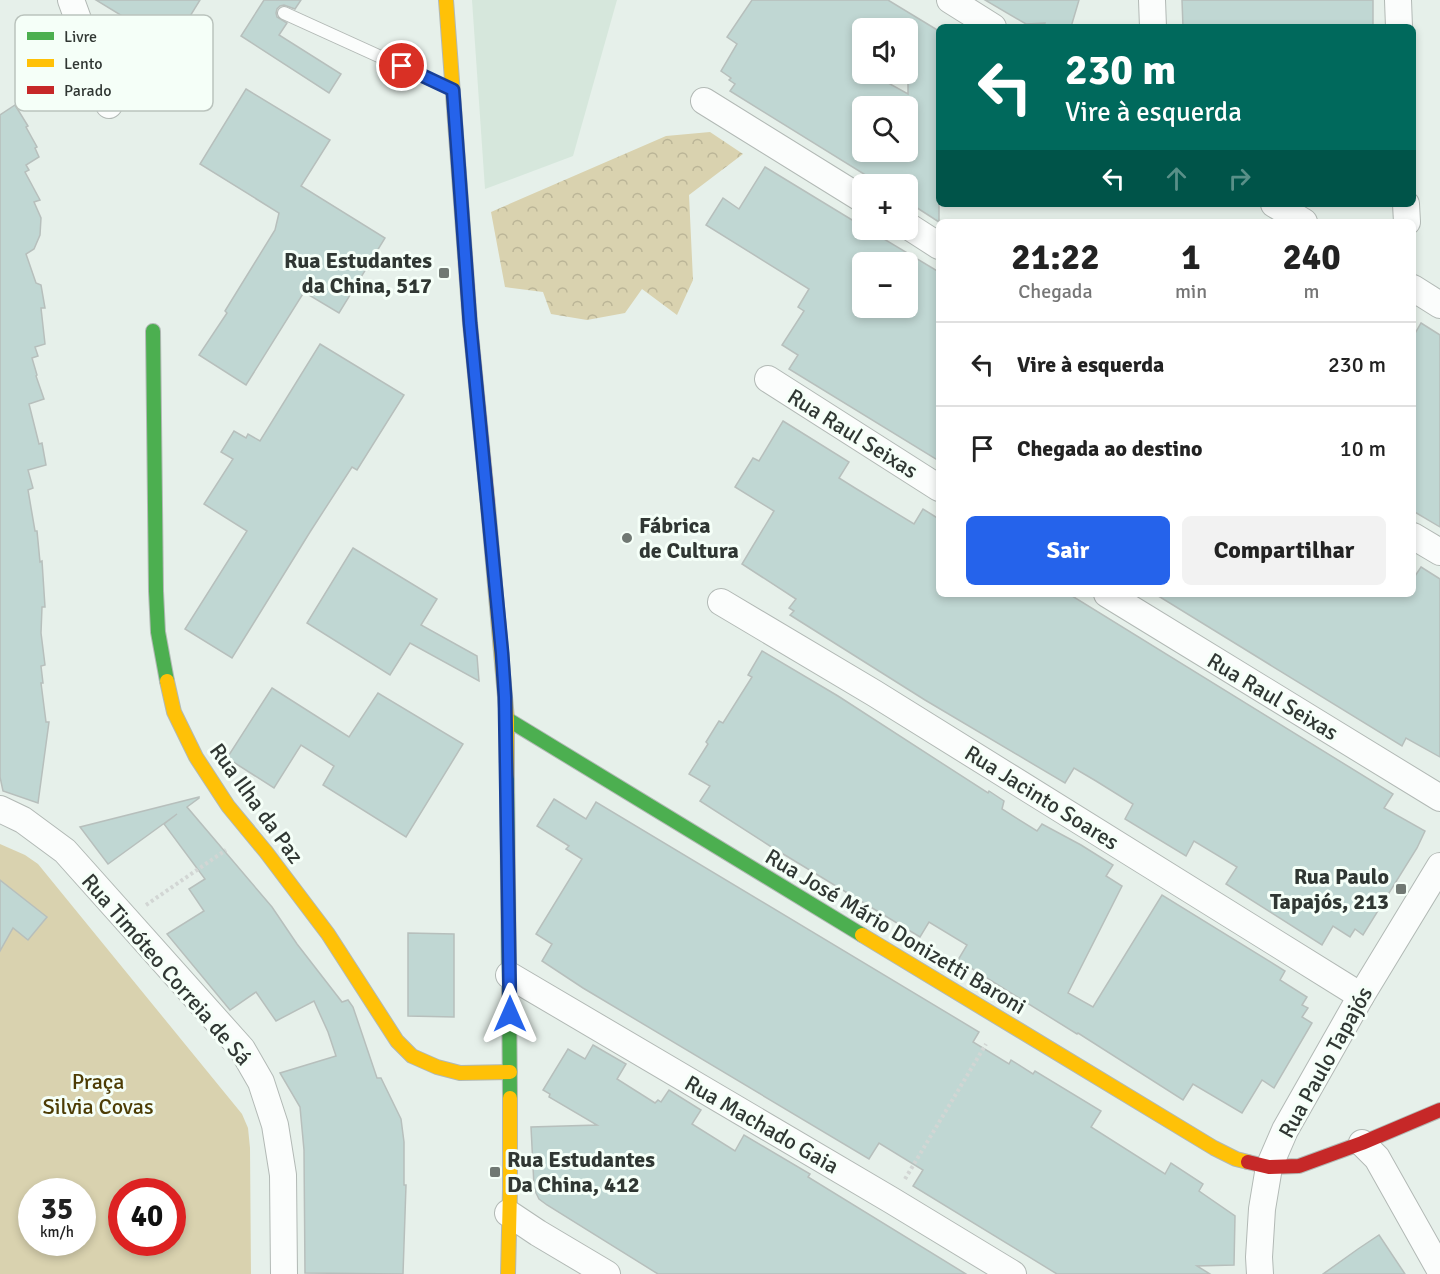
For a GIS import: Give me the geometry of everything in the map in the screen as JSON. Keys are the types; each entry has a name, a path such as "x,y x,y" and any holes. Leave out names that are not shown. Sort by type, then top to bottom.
{"street":[{"path":"71,0 76,15"},
{"path":"446,0 470,323 507,720 510,1072 508,1274"},
{"path":"950,0 988,24"},
{"path":"1152,0 1153,24"},
{"path":"1398,0 1399,24"},
{"path":"705,101 852,193"},
{"path":"1279,207 1299,219"},
{"path":"918,232 936,244"},
{"path":"1416,290 1440,305"},
{"name":"Rua Ilha da Paz","path":"153,331 158,632 174,712 196,757 228,806 328,934 397,1041 412,1056 437,1067 460,1072 510,1072"},
{"name":"Rua Raul Seixas","path":"768,379 936,486"},
{"path":"1416,538 1440,552"},
{"name":"Rua Raul Seixas","path":"1112,597 1440,798"},
{"name":"Rua Jacinto Soares","path":"721,602 874,693 1361,996"},
{"name":"Rua José Mário Donizetti Baroni","path":"507,720 1214,1148 1236,1159 1269,1167 1299,1166 1362,1143 1440,1110"},
{"name":"Rua Timóteo Correia de Sá","path":"0,809 23,820 65,851 242,1049 261,1082 275,1125 283,1175 284,1274"},
{"name":"Rua Paulo Tapajós","path":"1260,1274 1262,1209 1269,1167 1285,1130 1361,996 1440,866"},
{"name":"Rua Machado Gaia","path":"509,975 1013,1274"},
{"path":"1362,1143 1377,1158 1440,1270"},
{"path":"508,1213 607,1274"}],"lane":[{"path":"284,13 453,90"}],"path":[{"path":"126,919 251,833"},
{"path":"891,1200 1001,1019"}],"shaded area":[{"path":"472,0 617,0 573,156 485,189"}],"green space":[{"path":"710,132 743,154 689,195 693,280 677,315 642,289 625,313 587,320 551,314 543,292 505,287 491,212 666,136"},
{"name":"Praça Silvia Covas","path":"0,844 25,855 38,864 242,1114 248,1128 250,1148 251,1274 0,1274"}],"building":[{"path":"96,0 200,0 191,15 121,15"},
{"path":"264,0 301,0 295,9 284,5 277,9 277,17 287,23 279,35 341,74 329,93 241,36"},
{"path":"752,0 888,0 918,18 852,18 852,84 890,84 908,94 908,84 918,84 918,18 936,29 936,207 939,207 939,219 936,220 918,208 918,174 864,174 730,91 735,84 721,71 737,44 727,37"},
{"path":"985,0 1079,0 1072,24 1026,24"},
{"path":"1182,0 1373,0 1373,24 1183,24"},
{"path":"246,89 330,140 301,186 385,238 339,313 304,292 246,385 199,355 227,313 225,311 275,230 279,213 200,164"},
{"path":"15,105 15,111 19,111 28,126 26,127 37,147 35,148 39,157 26,165 29,170 25,172 40,200 34,202 41,218 40,235 34,249 26,254 36,283 41,285 45,308 41,308 45,344 35,347 38,356 32,358 44,399 29,404 39,444 42,443 46,465 28,470 33,488 28,490 35,531 37,531 40,562 42,561 45,607 42,607 41,633 45,665 41,666 43,683 41,683 46,722 49,722 38,803 3,791 0,777 0,115"},
{"path":"765,167 852,220 852,240 886,240 906,252 852,252 852,318 918,318 918,259 936,270 936,459 789,369 798,355 782,345 804,311 798,307 809,289 706,225 723,198 739,209"},
{"path":"1421,323 1440,335 1440,527 1416,513 1416,332"},
{"path":"320,344 404,395 357,470 352,467 232,658 185,629 247,531 204,504 233,459 221,452 234,431 246,438 248,434 260,441"},
{"path":"783,421 849,462 839,478 914,524 923,509 936,517 936,597 1074,597 1393,794 1384,808 1425,831 1417,848 1363,935 1355,929 1350,937 1333,926 1322,945 1226,884 1237,867 1194,841 1186,856 1125,819 1133,804 1096,781 1074,768 1065,783 925,700 790,615 794,611 789,608 796,599 742,564 774,511 735,487 753,458 759,461"},
{"path":"353,548 437,599 421,625 477,656 479,681 410,643 390,675 307,623"},
{"path":"1421,567 1440,579 1440,757 1406,738 1402,746 1160,597 1416,597 1416,574"},
{"path":"762,651 838,696 988,793 989,791 1004,801 1002,809 1037,831 1042,824 1113,865 1106,876 1122,886 1068,993 1093,1007 1162,895 1285,971 1280,980 1307,997 1302,1005 1308,1008 1302,1017 1312,1023 1274,1088 1262,1080 1242,1113 1193,1084 1183,1100 958,960 967,945 929,922 920,937 700,801 710,786 689,774 719,721 723,723 752,677 748,675"},
{"path":"272,688 349,737 378,693 463,744 406,837 323,785 334,766 301,745 274,788 227,758"},
{"path":"199,797 187,807 272,907 297,944 342,1002 348,1000 353,1007 377,1078 381,1078 401,1119 404,1142 404,1185 406,1185 403,1274 305,1273 304,1150 300,1107 280,1073 336,1056 314,1001 276,1021 256,992 230,1010 167,934 204,911 189,889 205,879 164,824 177,814 108,864 80,827"},
{"path":"554,799 586,819 596,802 979,1032 973,1042 1009,1064 1011,1060 1033,1074 1035,1071 1101,1111 1091,1127 1165,1174 1171,1163 1203,1184 1199,1191 1235,1216 1234,1265 1197,1266 1210,1274 1057,1274 913,1186 923,1170 879,1143 869,1159 583,988 542,961 552,944 536,934 582,859 566,849 569,846 537,826"},
{"path":"0,880 47,917 28,940 13,928 0,951"},
{"path":"408,933 454,934 454,1017 408,1016"},
{"path":"593,1045 626,1064 617,1079 655,1103 658,1100 661,1102 669,1090 701,1110 692,1124 735,1151 744,1135 810,1174 808,1177 966,1274 658,1274 547,1205 539,1199 534,1186 531,1127 597,1125 549,1097 550,1094 543,1090 568,1049 585,1059"},
{"path":"1379,1235 1405,1274 1323,1274 1358,1249"}],"traffic: fast":[{"path":"153,331 156,591 158,632 167,681"},
{"path":"507,719 862,935"},
{"path":"507,775 510,1098"}],"traffic: slow":[{"path":"446,0 465,255"},
{"path":"488,506 507,719 507,775"},
{"path":"167,681 174,712 196,757 228,806 328,934 397,1041 412,1056 437,1067 460,1073 510,1072"},
{"path":"862,935 1214,1148 1248,1162"},
{"path":"508,1274 510,1098"}],"traffic: jam":[{"path":"465,255 488,506"},
{"path":"1248,1162 1269,1167 1299,1166 1362,1143 1440,1110"}],"place":[{"name":"Rua Estudantes da China, 517","path":"444,273"},
{"name":"Fábrica de Cultura","path":"627,538"},
{"name":"Rua Paulo Tapajós, 213","path":"1401,889"},
{"name":"Rua Estudantes Da China, 412","path":"495,1172"}],"route":[{"path":"402,66 453,90 470,323 507,720 510,1014"}]}
